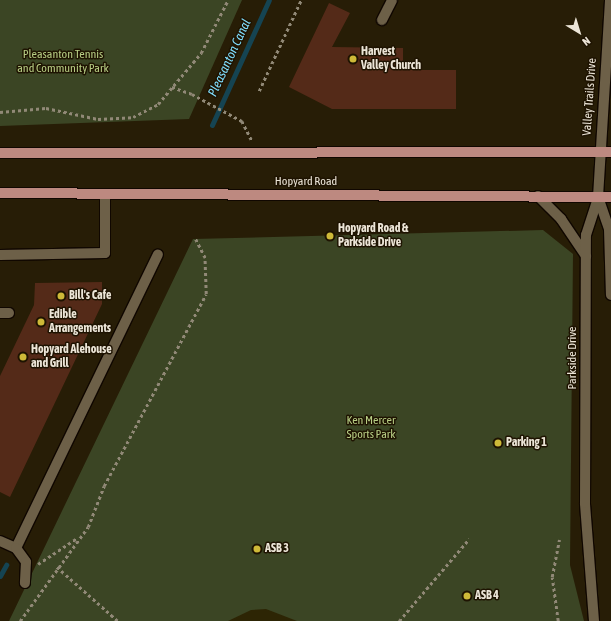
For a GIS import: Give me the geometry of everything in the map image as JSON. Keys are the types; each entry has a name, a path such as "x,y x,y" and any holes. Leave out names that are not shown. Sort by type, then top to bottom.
{"main road":[{"path":"0,153 611,152"},
{"name":"Hopyard Road","path":"0,194 611,197"}],"street":[{"path":"382,20 392,0"},
{"name":"Valley Trails Drive","path":"598,196 610,0"},
{"path":"0,255 105,253 105,194"},
{"path":"538,196 561,219 586,256"},
{"path":"598,196 609,229 611,295"},
{"name":"Parkside Drive","path":"594,621 586,503 586,235 598,196"},
{"path":"16,548 158,254"},
{"path":"0,541 16,548 26,562 25,583"}],"path":[{"path":"0,112 46,108 98,119 134,117 158,104 201,53 228,0"},
{"path":"259,91 301,0"},
{"path":"172,87 192,94 242,121 257,153"},
{"path":"20,621 57,567 81,536 206,294 205,258 195,238"},
{"path":"26,569 81,536"},
{"path":"399,621 469,539"},
{"path":"558,621 552,577 559,540"},
{"path":"57,567 118,621"}],"green space":[{"name":"Pleasanton Tennis and Community Park","path":"0,0 242,0 189,119 0,126"},
{"name":"Ken Mercer Sports Park","path":"543,230 573,254 570,565 584,621 9,621 193,239"}],"sand":[{"path":"266,609 297,621 228,621 251,610"}],"building":[{"name":"Harvest Valley Church","path":"329,3 350,13 332,47 403,48 403,70 456,70 456,109 332,109 289,87"},
{"path":"102,282 102,304 10,497 0,492 0,376 34,305 35,283"}],"waterway":[{"name":"Pleasanton Canal","path":"212,125 269,0"},
{"name":"Pleasanton Canal","path":"0,576 6,565"}],"place":[{"name":"Harvest Valley Church","path":"353,59"},
{"name":"Hopyard Road & Parkside Drive","path":"330,236"},
{"name":"Bill's Cafe","path":"61,296"},
{"name":"Edible Arrangements","path":"41,322"},
{"name":"Hopyard Alehouse and Grill","path":"23,357"},
{"name":"Parking 1","path":"498,443"},
{"name":"ASB 3","path":"257,549"},
{"name":"ASB 4","path":"467,596"}]}
